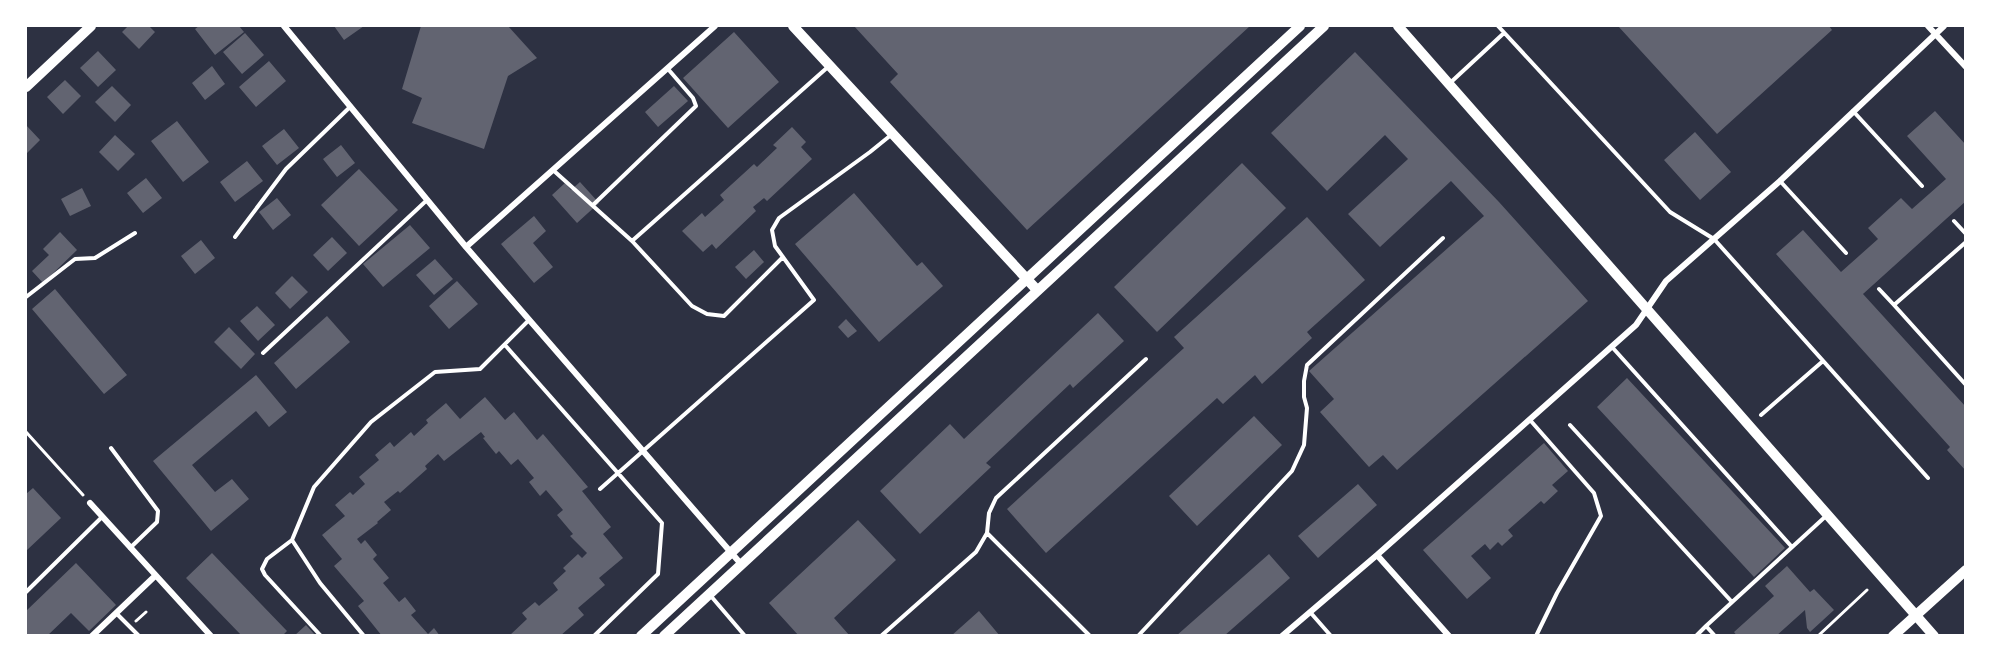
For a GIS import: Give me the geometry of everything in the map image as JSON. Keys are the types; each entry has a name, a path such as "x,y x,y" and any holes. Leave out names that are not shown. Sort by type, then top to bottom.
{"main road":[{"path":"26,87 91,26"},
{"path":"793,26 1037,290"},
{"path":"641,636 1300,26"},
{"path":"664,636 1324,26"},
{"path":"1398,26 1934,636"},
{"path":"1893,636 1965,570"}],"street":[{"path":"284,26 466,247 741,564"},
{"path":"466,247 715,26"},
{"path":"1928,26 1965,67"},
{"path":"1282,636 1377,555 1636,325 1666,281 1780,181 1944,26"},
{"path":"90,503 211,636"},
{"path":"1377,555 1449,636"},
{"path":"92,636 155,576"}],"lane":[{"path":"1498,26 1670,212 1714,239 1928,478"},
{"path":"1449,84 1504,33"},
{"path":"632,241 829,66"},
{"path":"593,206 696,105 693,98 668,68"},
{"path":"235,237 286,169 351,107"},
{"path":"1853,111 1922,186"},
{"path":"600,489 814,300 776,246 772,230 778,218 870,152 891,134"},
{"path":"553,170 632,241 692,306 707,314 724,316 783,257"},
{"path":"1780,181 1846,253"},
{"path":"263,353 427,200"},
{"path":"1954,221 1965,234"},
{"path":"26,297 75,260 95,258 135,233"},
{"path":"1138,636 1292,471 1304,445 1307,408 1304,381 1307,365 1443,238"},
{"path":"1894,305 1965,242"},
{"path":"1879,289 1965,385"},
{"path":"321,636 262,569 267,559 292,540 314,487 371,422 435,372 480,369 529,320"},
{"path":"505,345 663,523 658,574 594,636"},
{"path":"1612,346 1792,547"},
{"path":"881,636 976,552 987,532 989,513 996,498 1146,359"},
{"path":"1761,415 1823,362"},
{"path":"1530,420 1594,493 1601,516 1557,593 1536,636"},
{"path":"1570,425 1732,602"},
{"path":"111,448 158,512 157,522 130,548"},
{"path":"1696,636 1827,516"},
{"path":"26,592 102,517"},
{"path":"987,532 1090,636"},
{"path":"292,540 320,583 364,636"},
{"path":"709,594 745,636"},
{"path":"1310,612 1331,636"},
{"path":"116,613 139,636"},
{"path":"1706,626 1715,636"}],"path":[{"path":"26,432 90,503"},
{"path":"1818,636 1867,590"}],"building":[{"path":"128,26 149,26 155,32 139,49 122,32"},
{"path":"199,26 239,26 244,32 215,55 195,29"},
{"path":"334,26 364,26 344,40"},
{"path":"421,26 508,26 537,58 508,76 484,149 412,123 422,98 402,89"},
{"path":"854,26 1250,26 1027,230 890,82 898,74"},
{"path":"1618,26 1829,26 1832,30 1717,134"},
{"path":"734,32 779,82 728,128 683,78"},
{"path":"245,33 264,55 242,74 223,52"},
{"path":"98,51 116,70 98,87 80,68"},
{"path":"1355,52 1499,202 1588,301 1397,470 1383,455 1369,467 1320,412 1334,399 1309,371 1484,216 1451,181 1380,247 1348,214 1408,159 1385,135 1327,191 1271,133"},
{"path":"269,61 286,81 256,107 239,87"},
{"path":"212,66 225,84 205,100 192,83"},
{"path":"65,80 81,96 63,114 47,97"},
{"path":"112,86 131,105 115,122 95,102"},
{"path":"674,86 688,101 658,127 645,112"},
{"path":"1935,111 1966,145 1966,201 1863,294 1966,407 1966,471 1947,450 1950,447 1776,254 1803,230 1841,272 1878,239 1868,228 1901,198 1912,209 1946,179 1907,136"},
{"path":"177,121 209,162 183,182 151,141"},
{"path":"26,125 40,140 26,154"},
{"path":"792,127 806,142 801,147 812,159 767,201 764,198 753,207 756,211 716,249 712,244 703,252 682,231 702,213 705,217 724,200 720,195 754,164 757,167 777,148 773,145"},
{"path":"284,129 299,148 277,165 262,146"},
{"path":"1695,132 1731,172 1700,200 1664,160"},
{"path":"115,135 135,154 118,171 99,152"},
{"path":"341,145 355,163 337,177 323,159"},
{"path":"247,161 263,181 235,202 220,182"},
{"path":"1242,163 1286,208 1157,332 1114,287"},
{"path":"359,169 398,210 359,246 321,205"},
{"path":"146,178 162,198 143,213 127,193"},
{"path":"580,182 599,203 577,223 552,195 565,183 571,190"},
{"path":"82,188 91,206 70,216 61,199"},
{"path":"854,193 917,266 922,262 943,286 879,342 795,244"},
{"path":"277,198 291,215 273,230 259,212"},
{"path":"534,216 546,231 533,243 553,267 534,283 501,244"},
{"path":"1307,217 1365,280 1307,332 1312,338 1262,384 1255,375 1223,404 1217,398 1046,553 1007,509 1184,348 1174,337"},
{"path":"410,225 430,248 383,287 363,264"},
{"path":"60,232 77,250 43,283 32,271 49,255 43,249"},
{"path":"332,237 347,253 328,271 313,255"},
{"path":"201,240 215,258 195,274 181,256"},
{"path":"754,250 764,262 746,279 735,267"},
{"path":"435,259 453,279 434,295 416,275"},
{"path":"292,276 308,292 290,309 275,293"},
{"path":"457,281 478,304 449,329 429,306"},
{"path":"55,289 127,375 104,394 32,309"},
{"path":"257,306 275,325 258,341 240,321"},
{"path":"1098,313 1124,341 1073,388 1070,384 986,463 991,467 920,534 880,491 950,424 964,439"},
{"path":"327,316 350,342 296,389 274,363"},
{"path":"846,319 857,331 848,338 838,327"},
{"path":"229,327 255,354 241,369 214,342"},
{"path":"256,375 287,412 269,427 256,411 192,465 215,492 232,479 249,499 211,531 153,461"},
{"path":"1627,378 1785,548 1754,577 1597,407"},
{"path":"485,397 505,420 514,412 537,440 543,434 588,487 582,491 611,527 603,534 623,558 599,578 605,585 578,608 584,615 560,636 509,636 527,619 522,613 535,602 539,606 558,590 553,583 566,571 563,568 578,554 582,558 587,553 570,536 573,534 557,515 563,510 546,490 540,496 529,482 534,478 518,459 511,465 499,451 496,454 481,432 444,461 438,454 425,466 427,469 400,493 398,491 384,502 391,510 357,539 361,544 365,540 377,555 373,559 389,578 383,583 399,602 405,597 416,611 411,615 428,634 434,628 440,636 382,636 358,606 364,601 334,566 342,559 322,535 345,516 335,505 350,492 353,495 365,484 359,477 379,460 375,455 390,442 394,447 411,432 414,436 428,423 426,420 446,403 460,419"},
{"path":"1254,416 1282,445 1197,526 1169,496"},
{"path":"1544,443 1568,471 1552,485 1558,491 1544,504 1541,501 1508,530 1513,536 1502,546 1498,542 1490,550 1485,544 1471,556 1491,578 1467,599 1423,550"},
{"path":"1358,484 1377,505 1318,558 1298,536"},
{"path":"33,488 61,518 26,551 26,494"},
{"path":"858,520 896,560 834,618 850,636 799,636 769,603"},
{"path":"212,553 287,631 282,636 242,636 186,578"},
{"path":"1269,554 1290,578 1224,636 1176,636"},
{"path":"76,563 116,605 89,631 71,613 47,636 26,636 26,611"},
{"path":"1787,566 1810,592 1814,589 1834,610 1810,632 1807,628 1805,610 1776,636 1737,636 1734,632 1774,596 1765,586"},
{"path":"979,611 1000,636 951,636"},
{"path":"306,625 316,636 294,636"}]}
